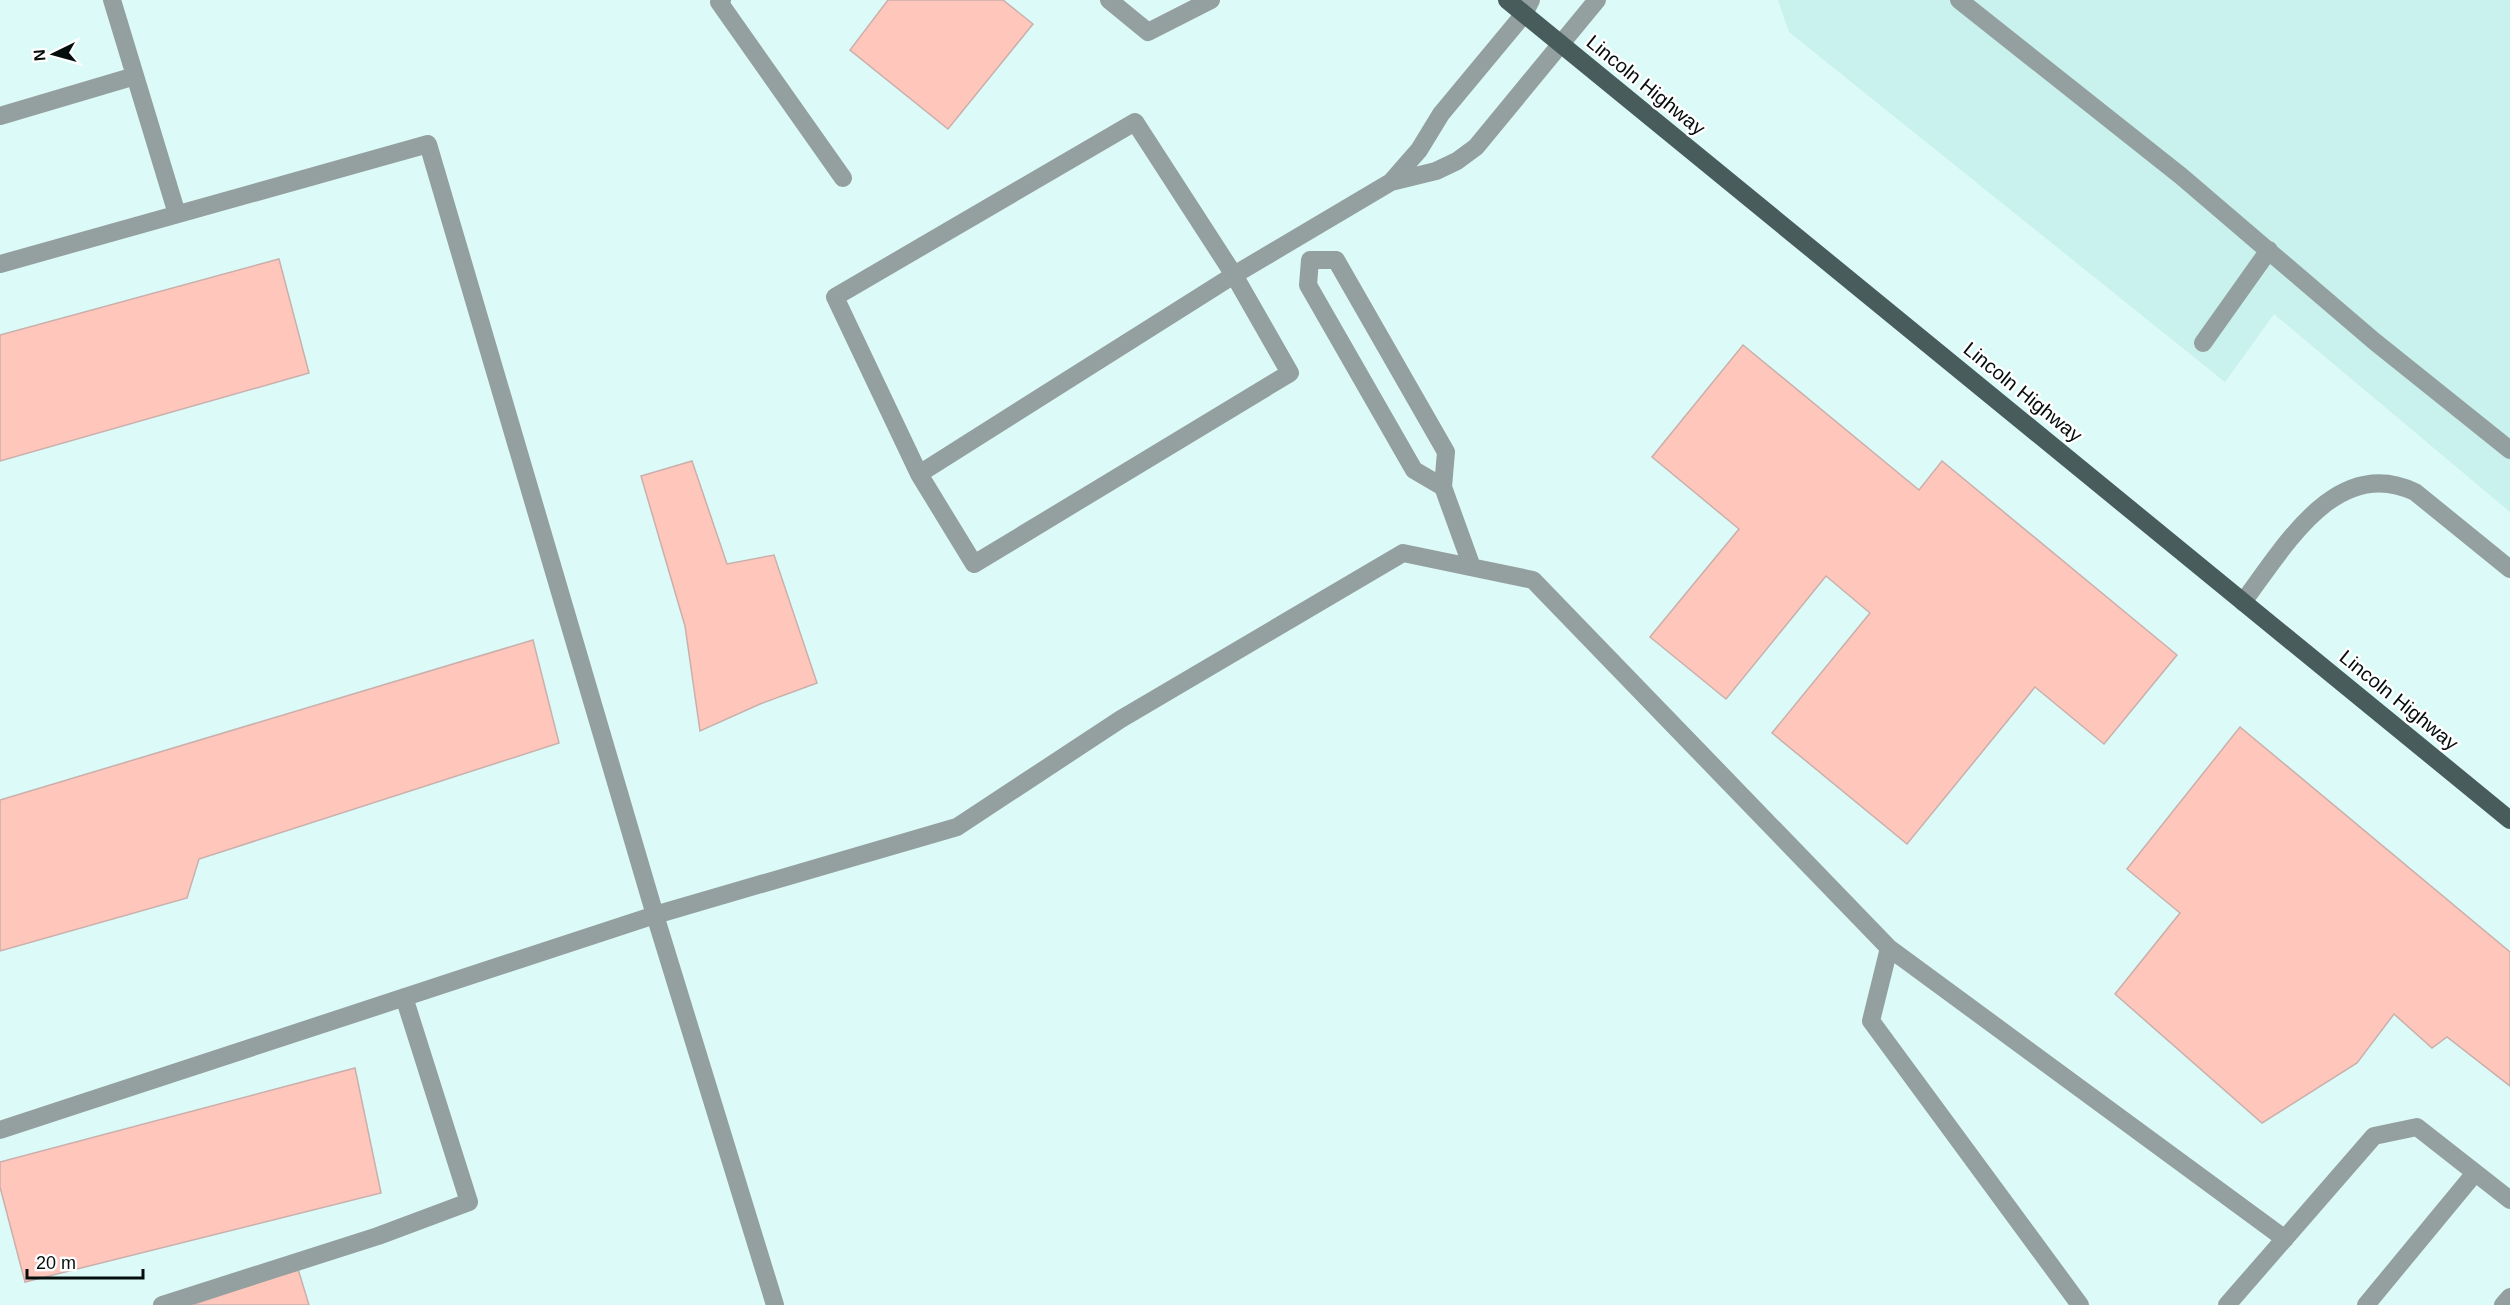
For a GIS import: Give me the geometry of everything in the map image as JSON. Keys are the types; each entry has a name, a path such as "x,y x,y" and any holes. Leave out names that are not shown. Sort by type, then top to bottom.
{"main road":[{"name":"Lincoln Highway","path":"1507,0 1527,7 1560,44 2510,820"}],"lane":[{"path":"112,0 177,214"},
{"path":"722,0 719,2 843,178"},
{"path":"1109,0 1148,32 1211,0"},
{"path":"919,474 1234,275 1391,182 1436,171 1457,161 1476,147 1597,0"},
{"path":"1959,0 2162,161 2374,341 2510,450"},
{"path":"1391,182 1419,150 1441,114 1527,7"},
{"path":"0,116 135,76"},
{"path":"1135,122 1234,275 1290,373 974,564 919,474 835,297 1135,122"},
{"path":"0,264 428,144 655,915 775,1305"},
{"path":"1292,240 1310,260 1308,285 1414,470 1443,487"},
{"path":"2202,343 2269,250"},
{"path":"1310,260 1336,260 1446,452 1443,487 1472,567"},
{"path":"2243,602 2315,512 2330,499 2347,489 2366,483 2383,482 2400,485 2415,492 2510,569"},
{"path":"0,1130 655,915 957,827 1121,719 1403,553 1533,580 1889,948 2285,1239"},
{"path":"1889,948 1871,1021 2080,1305"},
{"path":"162,1305 378,1236 469,1202 405,997"},
{"path":"2227,1305 2374,1136 2417,1127 2510,1200"},
{"path":"2366,1305 2475,1173"},
{"path":"2503,1305 2510,1297"}],"shaded area":[{"path":"1778,0 2510,0 2510,512 2274,314 2225,382 1789,32"}],"building":[{"path":"888,0 1003,0 1033,24 948,129 850,50"},
{"path":"279,259 309,373 0,461 0,335"},
{"path":"1743,345 1919,490 1942,461 2177,655 2104,744 2035,687 1907,844 1772,733 1870,613 1826,576 1726,699 1650,637 1739,529 1652,457"},
{"path":"692,461 727,564 774,555 817,683 760,704 700,731 685,626 641,476"},
{"path":"533,640 559,743 199,859 187,898 0,951 0,800"},
{"path":"2240,727 2510,952 2510,1086 2447,1037 2432,1048 2394,1014 2357,1063 2262,1123 2115,994 2180,913 2127,869"},
{"path":"355,1068 381,1193 25,1282 0,1187 0,1162"},
{"path":"298,1269 309,1305 192,1305"}]}
